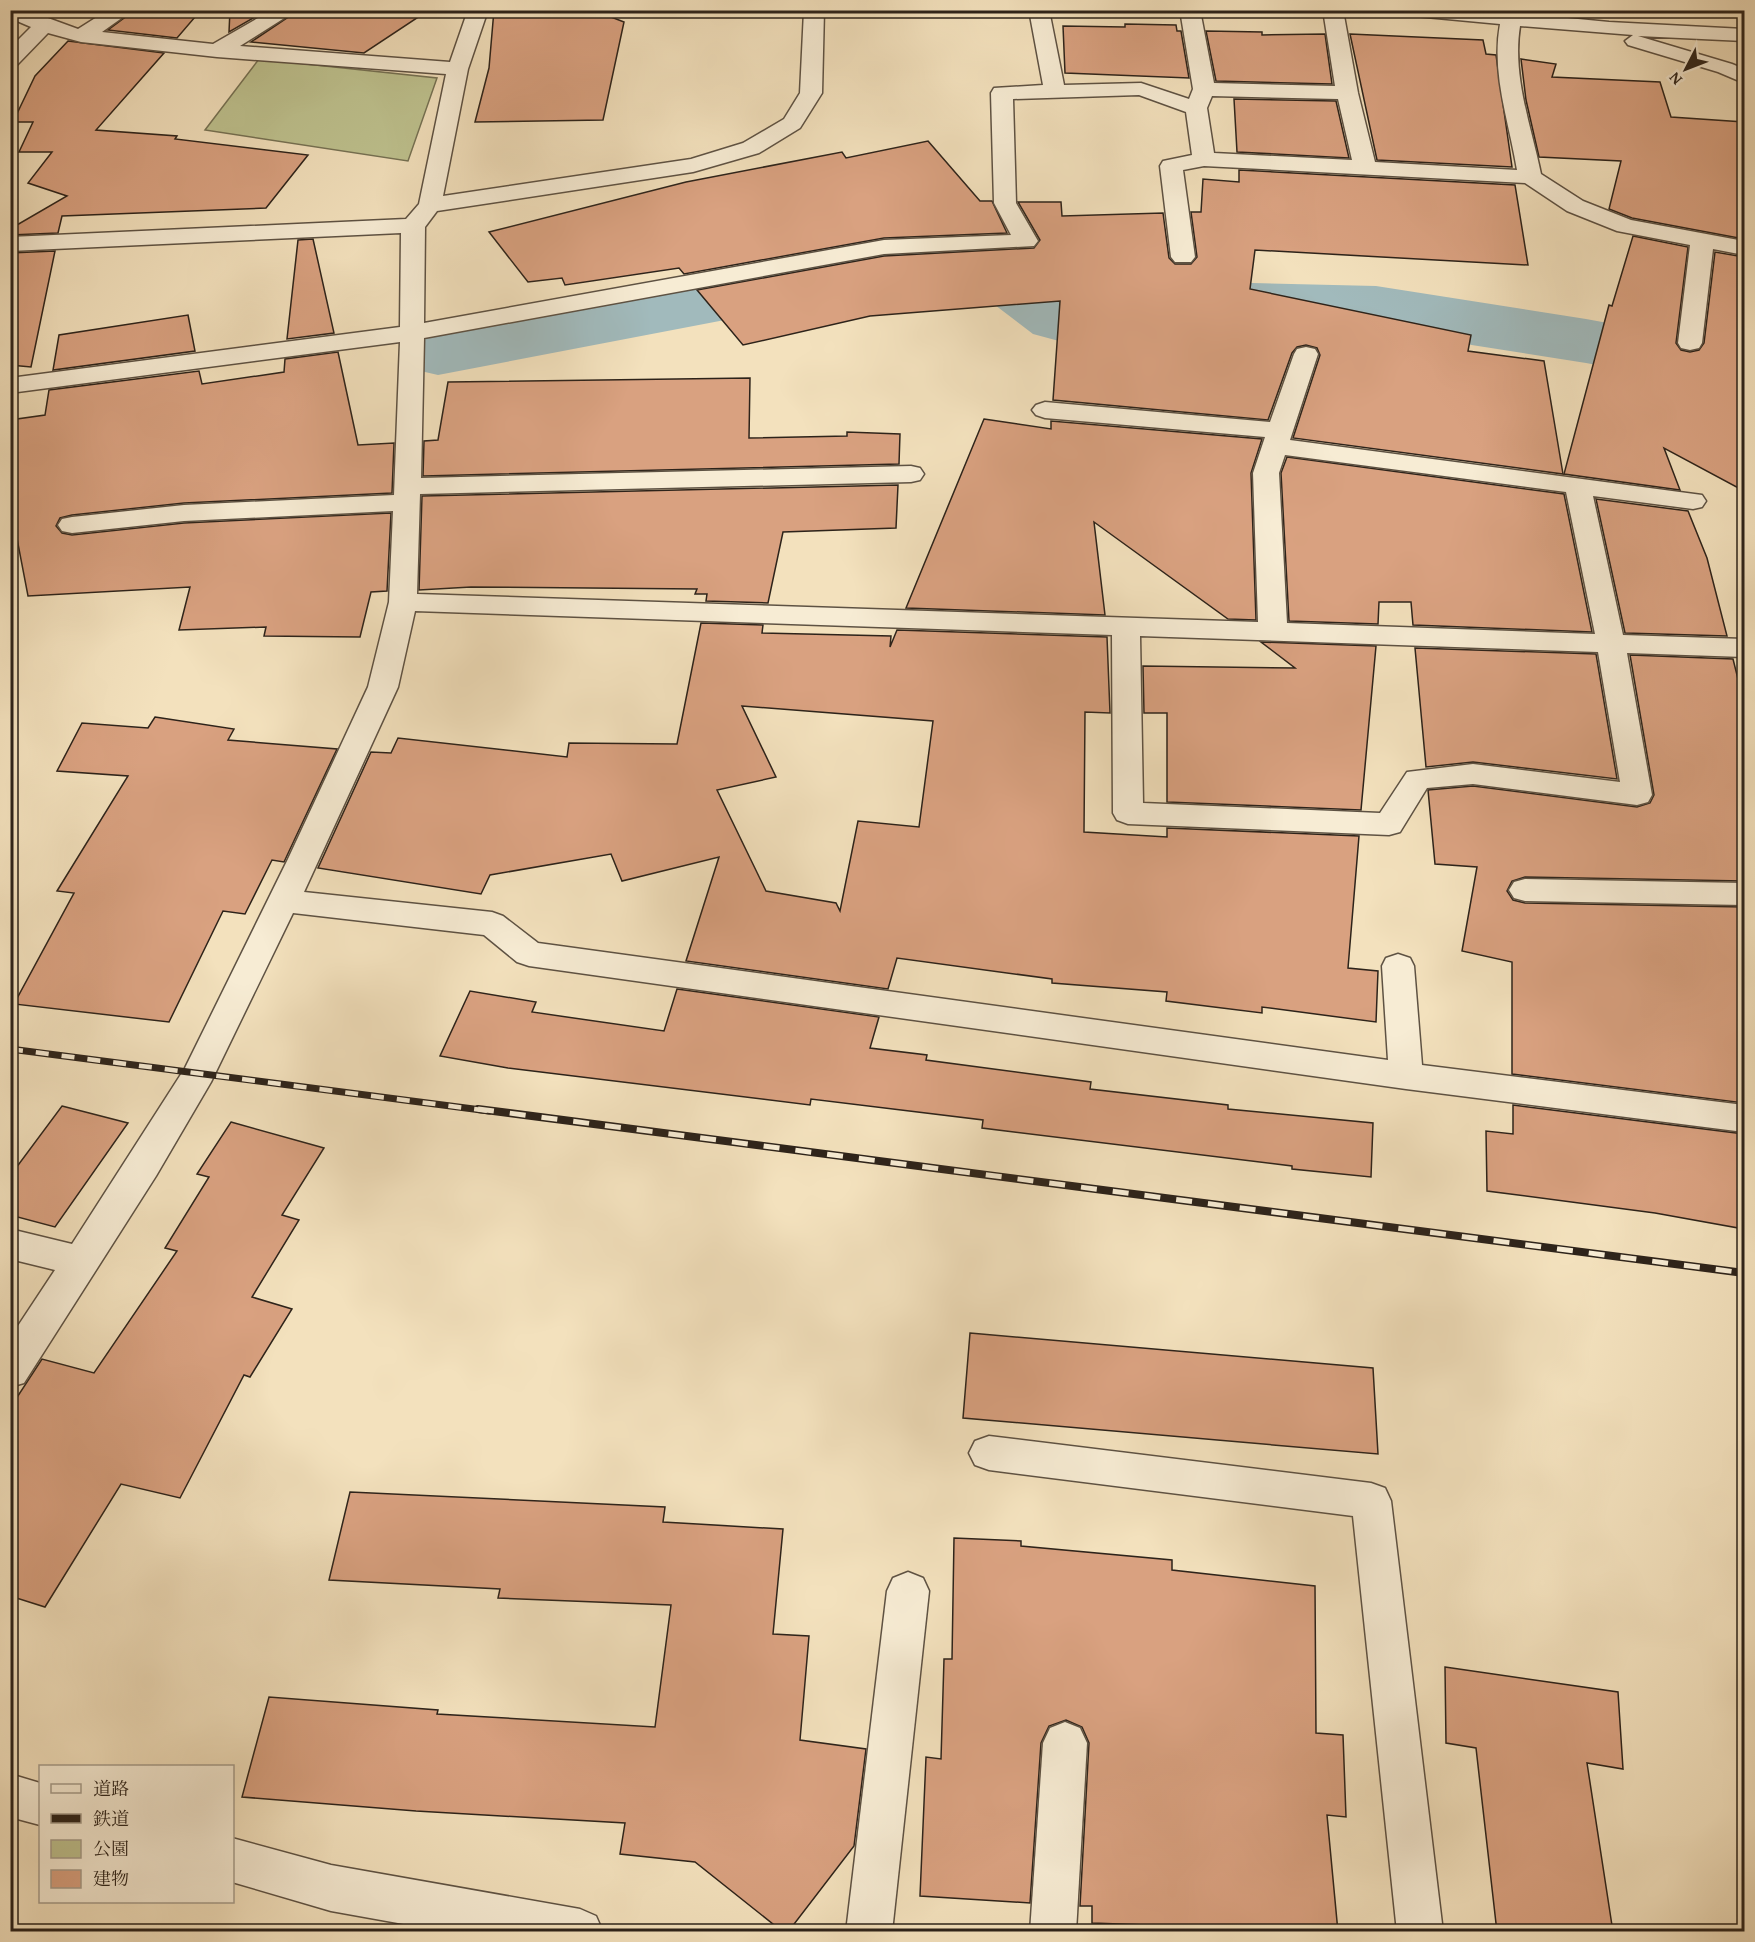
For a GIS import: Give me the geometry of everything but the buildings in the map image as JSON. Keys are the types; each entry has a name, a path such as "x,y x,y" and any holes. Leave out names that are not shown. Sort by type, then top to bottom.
{"street":[{"path":"81,36 123,10"},
{"path":"217,51 287,10"},
{"path":"10,1371 79,1261 143,1166 199,1073 284,901 383,687 403,603 412,333 413,226 430,205 458,69 478,10"},
{"path":"1039,10 1055,91"},
{"path":"1190,10 1204,159"},
{"path":"1333,10 1347,93 1365,168"},
{"path":"1415,10 1610,28 1744,35"},
{"path":"10,11 44,26 81,36 217,51 458,69"},
{"path":"430,205 693,165 751,148 792,123 811,93 815,11"},
{"path":"1511,20 1507,35 1509,75 1530,177"},
{"path":"10,23 44,26"},
{"path":"10,61 44,26"},
{"path":"1610,28 1647,46 1725,68 1744,77"},
{"path":"10,386 412,333 884,247 1026,241 1005,203 1002,93 1141,89 1200,98 1347,93"},
{"path":"1184,257 1171,166 1204,159 1530,177 1575,206 1626,226 1744,248"},
{"path":"10,244 413,226"},
{"path":"1690,343 1702,240"},
{"path":"1273,632 1266,472 1306,354"},
{"path":"1045,410 1276,438 1578,486 1693,501"},
{"path":"72,525 407,494 911,474"},
{"path":"1126,626 1128,813 1389,824 1418,779 1473,774 1638,795 1611,644 1578,486"},
{"path":"403,603 1744,648"},
{"path":"1525,890 1744,894"},
{"path":"284,901 492,924 529,954 1406,1076 1744,1119"},
{"path":"1398,966 1406,1076"},
{"path":"10,1244 79,1261"},
{"path":"988,1453 1371,1501 1420,1932"},
{"path":"869,1932 908,1591"},
{"path":"1053,1932 1065,1743"},
{"path":"10,1795 39,1804"},
{"path":"234,1861 331,1888 580,1932"}],"green space":[{"path":"259,59 437,78 408,161 205,130"}],"waterway":[{"path":"438,353 908,264 975,261 992,268 1059,319 1214,304 1376,308 1586,341 1744,370"}],"railway":[{"path":"10,1049 489,1111"},
{"path":"478,1109 1744,1273"}]}
